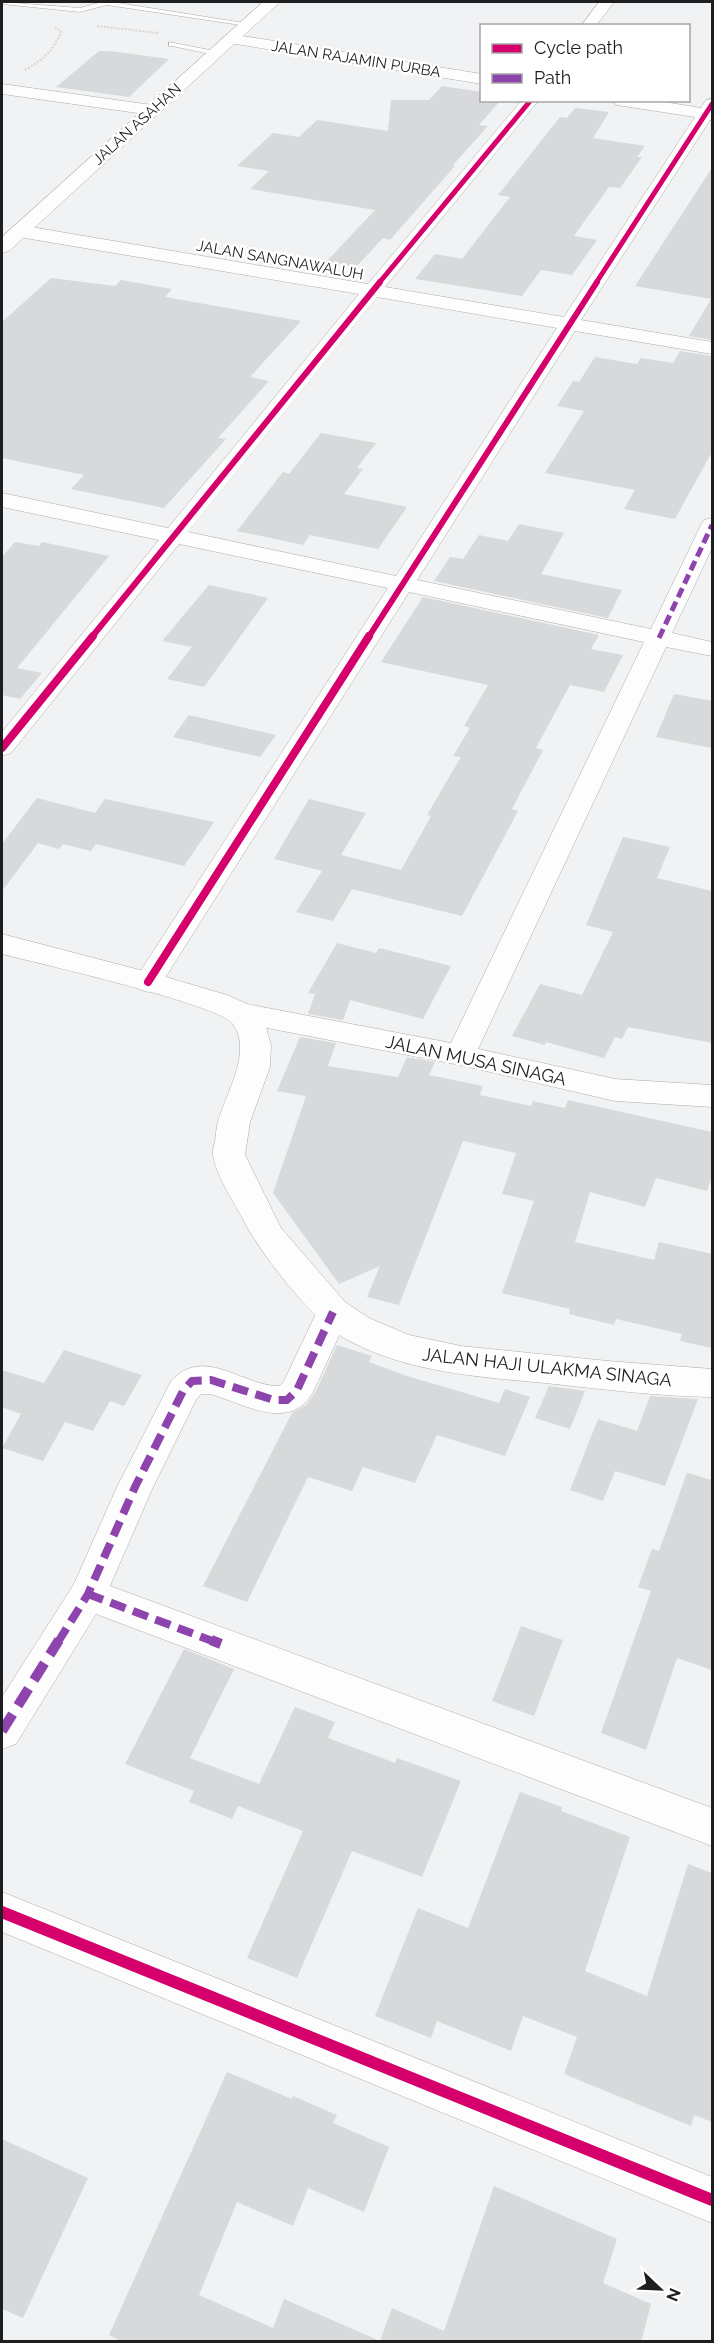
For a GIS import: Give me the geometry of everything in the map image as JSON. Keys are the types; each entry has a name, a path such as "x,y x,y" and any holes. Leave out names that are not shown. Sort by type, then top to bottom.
{"main road":[{"name":"JALAN ASAHAN","path":"2,247 272,2"},
{"path":"2,944 148,982 216,1002 241,1013"},
{"name":"JALAN HAJI ULAKMA SINAGA","path":"241,1013 251,1027 255,1045 254,1067 234,1122 229,1155 245,1192 269,1237 333,1311 375,1337 413,1352 530,1368 712,1383"}],"street":[{"path":"590,24 606,2"},
{"name":"JALAN RAJAMIN PURBA","path":"230,39 480,79"},
{"path":"4,92 152,110"},
{"path":"2,748 372,291 529,102"},
{"path":"148,982 569,324 710,111 633,102"},
{"name":"JALAN SANGNAWALUH","path":"19,231 712,348"},
{"path":"2,500 712,649"},
{"path":"460,1055 712,525"},
{"name":"JALAN MUSA SINAGA","path":"241,1013 460,1055 615,1090 712,1096"},
{"path":"2,1731 88,1594 135,1487 183,1391 192,1381 211,1380 274,1400 287,1400 297,1390 333,1311"},
{"path":"88,1594 712,1827"},
{"path":"2,1912 712,2200"}],"lane":[{"path":"2,2 80,10 102,3 247,24"},
{"path":"172,44 215,53"}],"path":[{"path":"30,67 47,55 58,42 61,32 52,25"},
{"path":"87,25 162,34 169,38 172,44"}],"building":[{"path":"99,51 169,59 129,97 56,87"},
{"path":"442,86 480,92 480,102 499,102 479,125 488,126 453,165 455,166 390,240 383,238 356,267 326,262 375,210 250,189 269,171 237,166 273,133 299,137 317,120 388,131 391,100 429,100"},
{"path":"575,108 609,112 593,138 645,146 637,157 642,157 620,188 609,187 574,236 597,240 572,275 541,270 522,296 415,279 435,254 462,259 510,197 498,195 560,117 567,118"},
{"path":"712,168 712,340 689,336 711,299 635,286"},
{"path":"51,278 115,286 121,280 172,289 165,297 301,321 250,377 269,381 218,438 226,439 164,508 71,489 84,475 2,458 2,322"},
{"path":"680,351 712,356 712,452 675,519 624,509 635,490 545,473 584,411 557,406 573,381 579,382 595,357 637,364 641,358 673,363"},
{"path":"321,433 376,443 357,468 363,469 344,494 407,507 378,549 310,535 303,545 237,531 283,472 289,474"},
{"path":"519,524 564,533 541,574 622,590 608,618 434,581 450,557 463,559 479,535 508,541"},
{"path":"15,542 39,546 42,542 109,556 17,668 42,673 20,699 2,695 2,557"},
{"path":"209,585 268,598 204,687 167,679 192,647 162,641"},
{"path":"423,597 599,635 591,649 623,655 604,692 570,685 536,748 543,750 512,809 518,811 462,916 352,889 333,921 296,912 322,871 274,859 309,799 366,813 341,855 401,870 431,816 427,815 461,757 453,756 470,728 464,726 488,685 381,662"},
{"path":"674,694 712,701 712,748 656,737"},
{"path":"189,715 276,735 260,757 173,737"},
{"path":"37,798 95,813 105,799 214,822 184,866 96,844 91,851 63,844 59,849 38,843 2,891 2,844"},
{"path":"623,837 670,847 657,878 712,891 712,1043 628,1027 622,1039 615,1037 604,1058 546,1042 545,1045 512,1036 540,984 582,995 613,932 586,925"},
{"path":"337,943 376,953 379,948 451,966 423,1019 350,1000 343,1020 308,1014 315,994 308,993"},
{"path":"300,1037 336,1043 328,1066 398,1077 407,1057 435,1062 429,1075 483,1086 480,1095 531,1106 533,1101 565,1108 568,1100 712,1132 712,1176 707,1191 656,1178 645,1207 590,1192 575,1242 654,1260 659,1242 712,1254 712,1348 680,1341 682,1334 616,1319 614,1325 569,1314 570,1309 502,1293 534,1201 502,1194 516,1153 463,1141 399,1305 367,1297 380,1266 339,1284 273,1193 306,1096 277,1091"},
{"path":"337,1345 372,1356 369,1362 407,1376 499,1403 505,1389 530,1397 505,1456 437,1435 415,1483 363,1467 352,1491 308,1477 247,1602 203,1586 292,1413 306,1405 316,1391"},
{"path":"64,1350 142,1375 124,1406 110,1401 93,1431 65,1422 43,1461 2,1448 21,1414 2,1407 2,1370 44,1383"},
{"path":"549,1386 585,1391 570,1429 535,1418"},
{"path":"650,1396 698,1399 665,1486 615,1471 603,1501 570,1490 598,1419 637,1431"},
{"path":"687,1473 712,1480 712,1670 677,1658 646,1750 601,1733 651,1591 638,1587 652,1549 659,1551"},
{"path":"521,1626 563,1640 534,1716 492,1701"},
{"path":"184,1649 234,1669 190,1758 259,1784 295,1707 335,1722 328,1738 395,1763 397,1758 461,1781 422,1877 352,1851 297,1978 247,1958 303,1831 238,1806 232,1819 189,1802 194,1791 125,1764"},
{"path":"520,1792 562,1807 561,1811 630,1837 585,1971 647,1996 688,1864 712,1873 712,2122 694,2115 691,2126 564,2074 577,2037 523,2016 511,2051 437,2021 431,2038 375,2016 418,1908 468,1928"},
{"path":"227,2072 337,2115 333,2123 389,2147 364,2212 308,2188 293,2226 237,2202 199,2295 273,2328 284,2299 380,2341 392,2308 444,2331 494,2186 617,2239 603,2283 651,2304 641,2342 123,2342 109,2335"},
{"path":"2,2139 88,2178 23,2318 2,2309"}],"marked path":[{"path":"659,638 712,525"},
{"path":"2,1731 88,1594 135,1487 183,1391 192,1381 211,1380 274,1400 287,1400 297,1390 333,1312"},
{"path":"88,1594 221,1644"}],"cycle path":[{"path":"2,748 372,291 529,102"},
{"path":"148,982 712,104"},
{"path":"2,1912 712,2200"}]}
